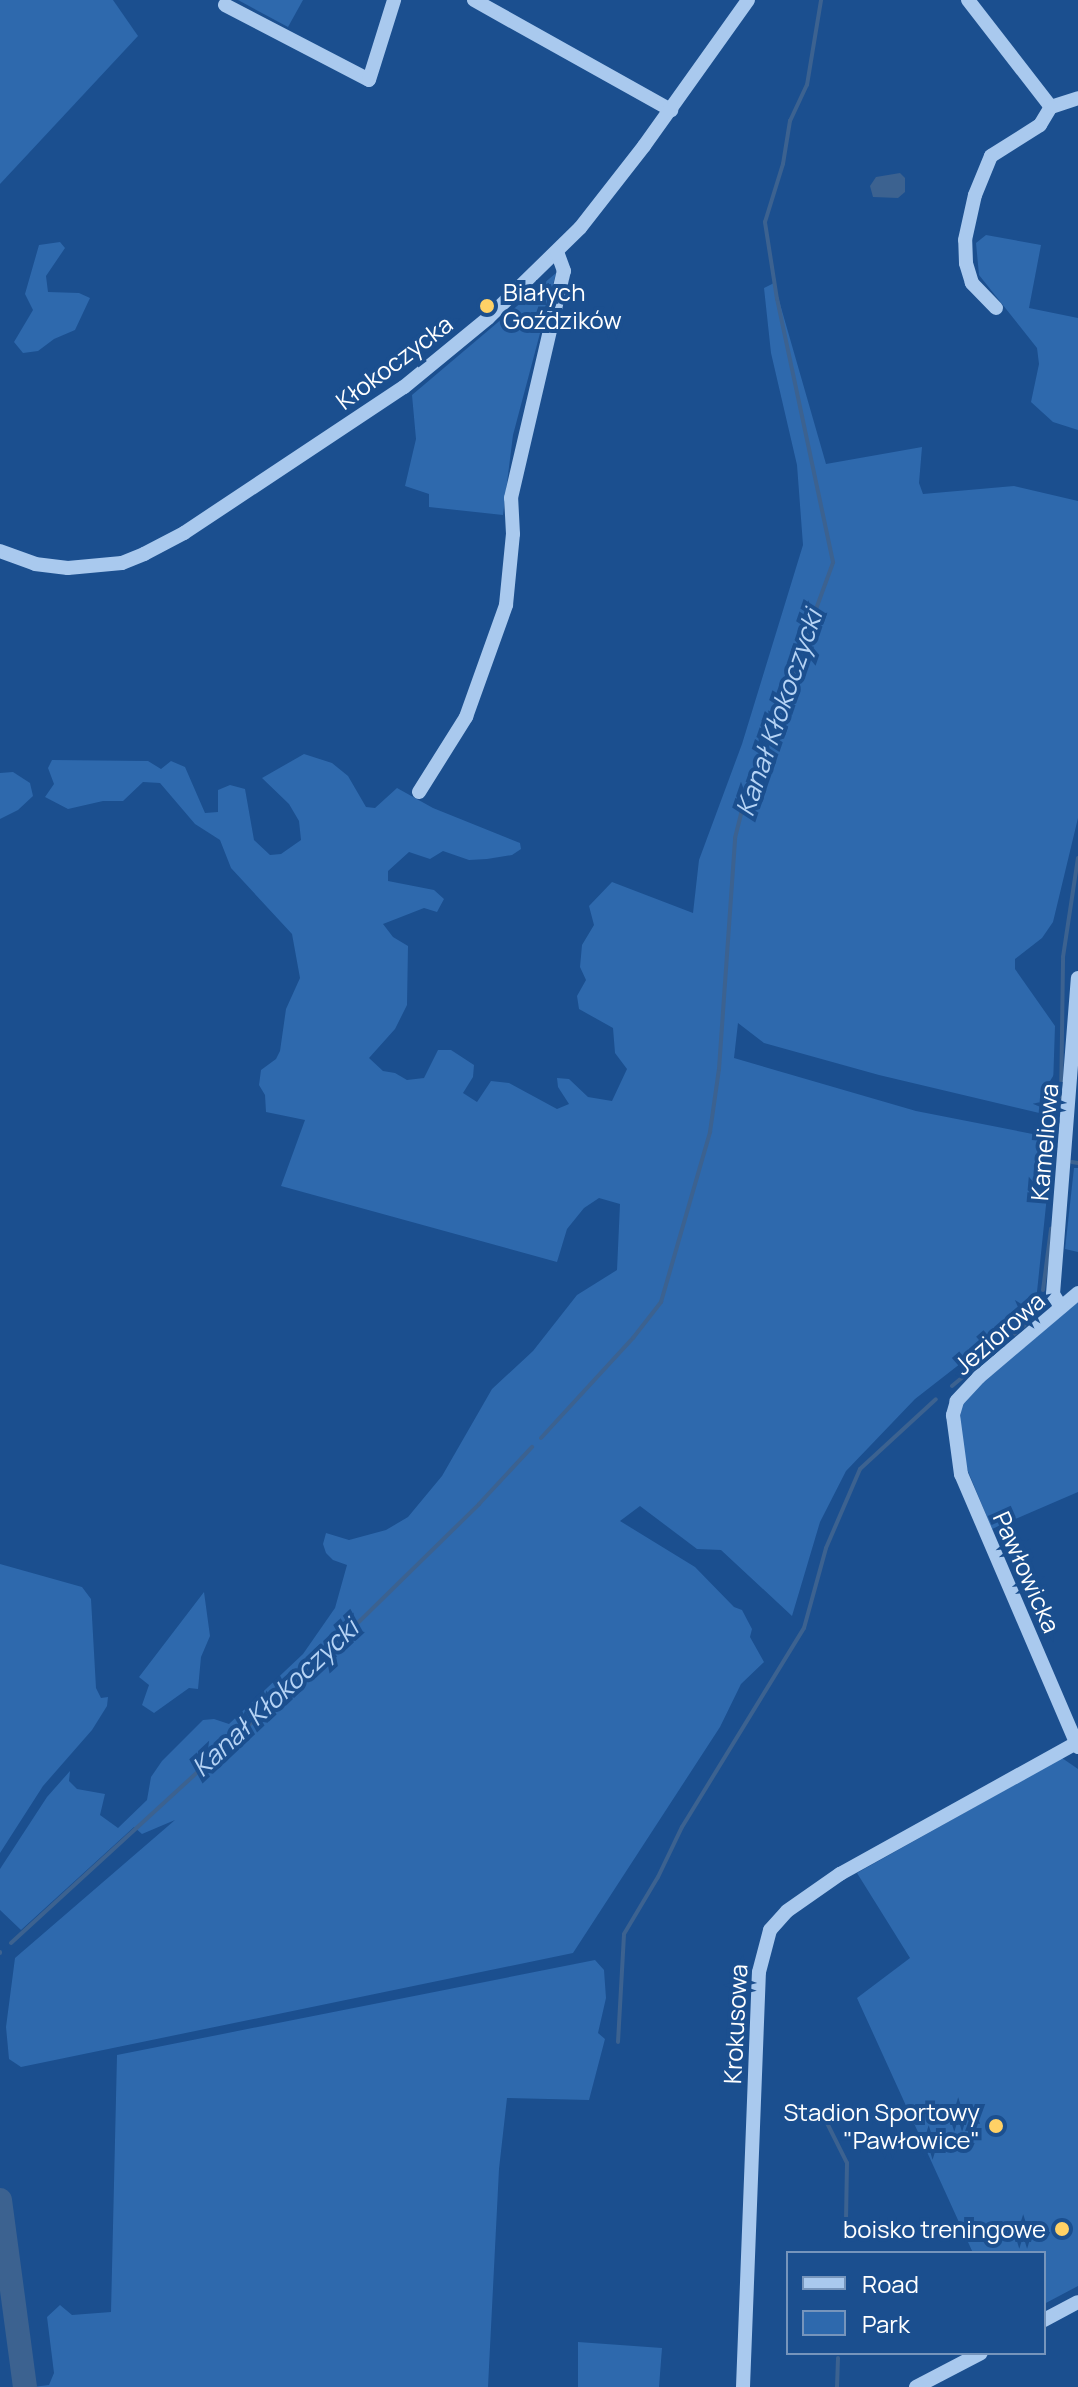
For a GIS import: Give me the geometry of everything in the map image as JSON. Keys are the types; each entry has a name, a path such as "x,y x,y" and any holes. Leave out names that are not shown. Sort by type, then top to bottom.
{"street":[{"path":"225,5 369,80 394,0"},
{"path":"474,0 671,110"},
{"name":"Kłokoczycka","path":"0,551 35,564 98,567 122,563 184,533 404,387 488,318 580,228 671,110 748,0"},
{"path":"968,0 1051,107"},
{"path":"996,308 972,283 966,263 965,240 975,195 991,156 1040,125 1051,107 1078,98"},
{"path":"419,792 466,717 506,605 513,534 511,498 564,271 557,252"},
{"name":"Kameliowa","path":"1061,1307 1053,1294 1078,978"},
{"name":"Jeziorowa","path":"973,1503 954,1442 953,1415 957,1401 979,1377 1078,1293"},
{"name":"Pawłowicka","path":"973,1503 1077,1745"},
{"name":"Krokusowa","path":"743,2387 759,1972 770,1930 787,1911 840,1874 1077,1745"},
{"path":"1046,2319 1078,2302"},
{"path":"916,2387 977,2355"}],"green space":[{"path":"0,0 113,0 138,36 0,184"},
{"path":"238,0 303,0 288,27"},
{"path":"986,235 1041,245 1029,308 1078,318 1078,430 1053,422 1031,402 1039,364 1037,348 979,275 976,243"},
{"path":"60,242 65,248 46,276 48,292 79,293 90,298 75,330 54,339 38,351 23,353 14,342 33,310 25,294 39,245"},
{"path":"556,273 513,435 503,515 429,507 429,494 405,486 416,439 412,395"},
{"path":"774,283 826,464 922,447 919,483 923,494 1014,486 1078,501 1078,818 1053,922 1042,938 1015,959 1015,969 1055,1026 1052,1116 879,1075 764,1043 738,1023 734,1058 916,1111 1053,1138 1037,1292 983,1346 915,1399 846,1471 820,1522 792,1616 721,1550 697,1549 640,1506 620,1521 695,1567 734,1607 742,1610 752,1629 750,1637 764,1662 741,1684 720,1727 573,1953 21,2067 9,2059 6,2027 15,1958 175,1820 142,1834 134,1827 21,1930 0,1910 0,1869 47,1797 70,1771 69,1781 77,1789 105,1794 100,1815 118,1828 147,1800 151,1777 162,1761 203,1720 214,1719 229,1724 303,1654 335,1608 347,1565 333,1560 326,1553 323,1544 326,1533 349,1540 386,1530 408,1517 442,1476 492,1389 533,1351 577,1295 617,1270 620,1204 599,1198 584,1208 567,1229 557,1262 281,1186 305,1120 266,1112 265,1095 259,1085 261,1070 276,1059 280,1051 286,1009 300,978 292,934 231,868 220,840 195,824 160,783 143,782 123,801 103,801 68,809 45,797 54,784 48,768 52,760 148,761 161,769 171,761 185,767 205,813 218,812 218,790 230,785 245,789 254,840 270,855 281,854 301,840 299,821 289,804 262,778 304,754 332,763 348,776 366,807 375,808 397,788 433,808 520,843 521,849 512,855 487,859 469,860 443,851 430,859 409,852 388,871 388,881 434,890 444,899 437,912 424,908 383,924 393,937 408,946 407,1005 395,1029 369,1058 383,1071 407,1080 424,1078 438,1050 451,1050 474,1065 473,1077 463,1093 477,1102 491,1081 509,1083 557,1109 569,1104 558,1087 557,1078 569,1079 588,1097 612,1101 627,1069 615,1053 613,1028 579,1009 577,996 586,980 580,967 582,945 594,925 589,906 612,882 693,913 699,860 742,744 803,545 797,465 771,353 764,288"},
{"path":"13,772 30,783 33,796 18,810 0,819 0,773"},
{"path":"1074,1168 1078,1168 1078,1252 1065,1249"},
{"path":"1078,1300 1078,1492 992,1529 965,1464 959,1424 962,1406 968,1396"},
{"path":"0,1564 82,1587 91,1599 96,1688 101,1698 108,1697 107,1706 92,1730 43,1786 0,1853"},
{"path":"204,1592 210,1636 201,1657 198,1689 189,1688 154,1713 142,1705 149,1685 139,1677"},
{"name":"Stadion Sportowy \"Pawłowice\"","path":"1062,1758 1078,1769 1078,2286 1046,2303 1046,2251 972,2251 857,1998 910,1958 857,1873"},
{"path":"595,1960 604,1970 606,1998 598,2033 605,2039 589,2100 507,2098 499,2169 488,2387 33,2387 49,2385 54,2373 47,2317 60,2305 72,2315 111,2312 117,2055"},
{"path":"578,2342 662,2348 659,2387 578,2387"}],"shaded area":[{"path":"900,173 905,178 905,192 898,198 873,197 870,186 876,177"}],"waterway":[{"name":"Kanał Kłokoczycki","path":"541,1438 633,1338 661,1302 710,1132 719,1069 735,838 833,562 777,299 765,222 783,164 790,121 807,85 821,0"},
{"path":"1061,1105 1063,957 1078,858"},
{"path":"1072,1162 1078,1163"},
{"path":"1043,1290 1051,1229"},
{"path":"952,1386 1033,1318 1039,1302"},
{"path":"618,2042 624,1934 658,1877 682,1827 804,1628 826,1548 860,1469 936,1399"},
{"name":"Kanał Kłokoczycki","path":"11,1943 322,1658 479,1504 532,1447"},
{"path":"825,2119 847,2163 846,2221"},
{"path":"0,2200 25,2387"},
{"path":"837,2387 838,2358"}],"place":[{"name":"Białych Goździków","path":"487,306"},
{"name":"Stadion Sportowy \"Pawłowice\"","path":"996,2126"},
{"name":"boisko treningowe","path":"1062,2229"}]}
